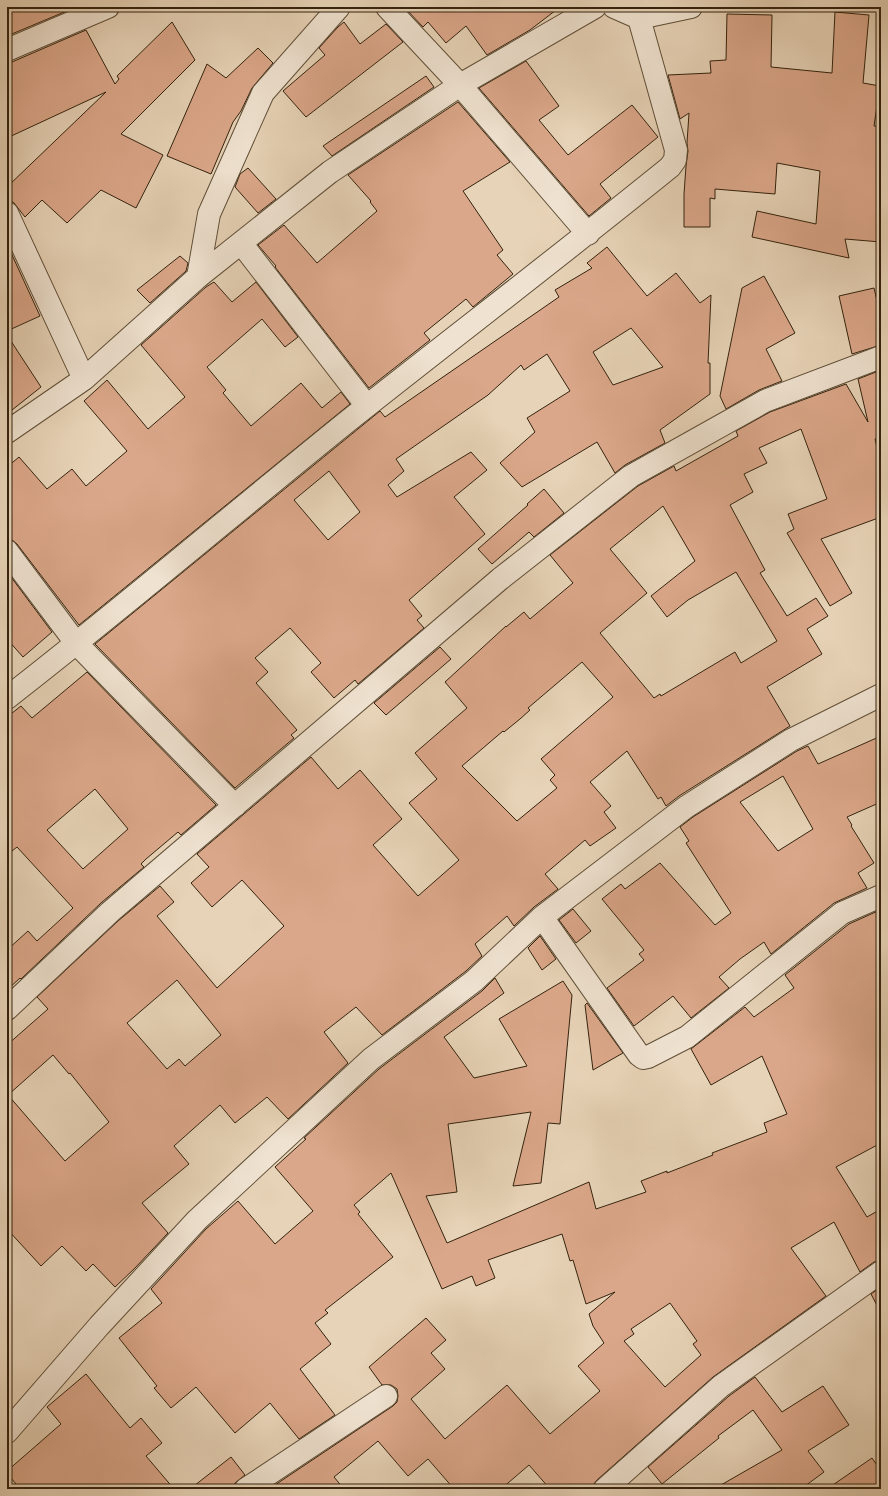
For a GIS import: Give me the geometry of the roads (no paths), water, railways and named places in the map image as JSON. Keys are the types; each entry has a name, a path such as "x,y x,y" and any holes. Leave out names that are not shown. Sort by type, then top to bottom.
{"street":[{"path":"7,50 108,7"},
{"path":"198,277 209,214 263,92 339,7"},
{"path":"387,7 460,85 588,234"},
{"path":"7,432 84,379 198,277 330,172 460,85 596,7"},
{"path":"614,7 639,18 691,7"},
{"path":"7,698 367,406 588,234 670,167 675,160 676,150 639,18"},
{"path":"7,213 16,255 84,379"},
{"path":"241,243 367,406"},
{"path":"7,1009 110,912 500,579 631,476 765,401 881,357"},
{"path":"7,551 76,643 235,806"},
{"path":"7,1432 99,1326 203,1215 371,1059 474,981 542,917 692,803 791,740 881,695"},
{"path":"542,917 639,1055 643,1058 648,1057 687,1037 842,913 881,896"},
{"path":"605,1489 721,1386 881,1272"},
{"path":"246,1489 386,1396"}]}
